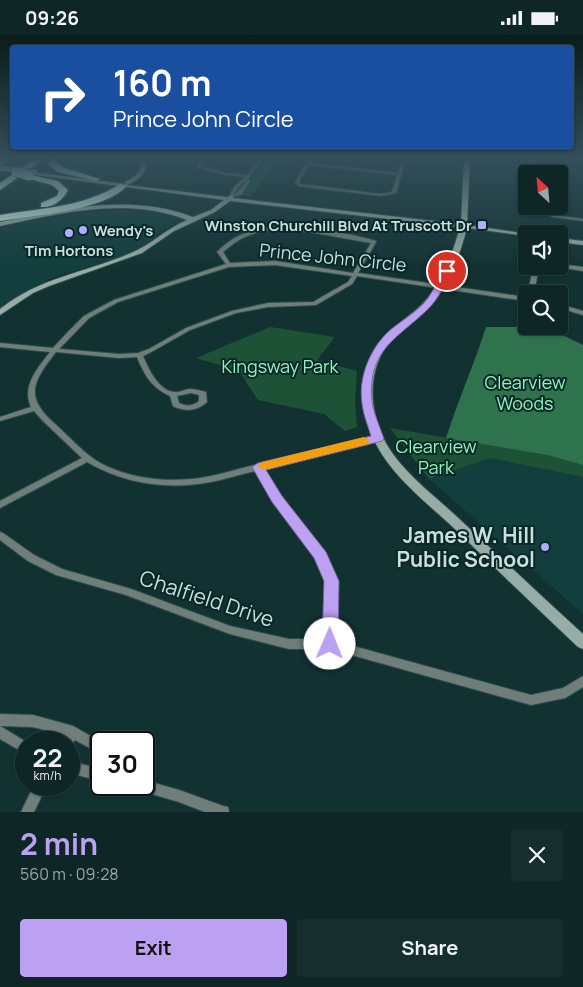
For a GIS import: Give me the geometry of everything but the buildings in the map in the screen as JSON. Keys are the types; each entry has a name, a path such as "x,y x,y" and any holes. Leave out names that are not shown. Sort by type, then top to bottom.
{"highway":[{"path":"0,207 23,209 55,201 61,195"},
{"path":"0,218 92,201 109,195"}],"street":[{"path":"208,195 518,235"},
{"path":"0,313 22,296 49,282 146,250 169,232 213,212 236,195"},
{"path":"465,195 463,227 453,259 440,287 423,310 391,335 380,347 369,373 367,402 378,439 409,479 583,643"},
{"path":"0,224 85,210 124,206 162,209 194,219"},
{"path":"548,215 583,220"},
{"path":"0,345 119,356 139,355 188,329 234,311 268,305 314,304 350,283 374,242 368,239 275,227 238,235 227,243 220,251 229,265"},
{"path":"568,241 583,243"},
{"name":"Prince John Circle","path":"34,408 30,391 38,371 82,320 116,301 229,265 275,263 518,298"},
{"path":"568,267 583,269"},
{"path":"568,309 583,313"},
{"path":"139,355 153,383 158,388 172,395"},
{"path":"0,419 34,408 88,458 108,470 154,483 182,483 378,439"},
{"path":"0,505 88,458"},
{"path":"258,467 277,499 320,556 331,581 330,644"},
{"name":"Chalfield Drive","path":"0,535 31,558 59,573 128,592 230,630 289,644 330,644 531,700 565,693 583,681"},
{"path":"0,720 33,721 69,731"},
{"path":"0,732 15,741"},
{"path":"155,789 180,796 223,812"},
{"path":"27,812 35,796"}],"shaded area":[{"path":"140,209 161,211 185,219 168,227 131,254 54,277 32,288 0,309 0,226 85,212"},
{"name":"James W. Hill Public School","path":"490,458 583,477 583,614 429,479"}],"green space":[{"name":"Kingsway Park","path":"270,327 335,337 317,360 357,371 355,402 357,427 345,431 324,414 258,400 239,371 196,358"},
{"name":"Clearview Woods","path":"486,327 518,327 518,335 562,335 583,345 583,465 547,455 446,438"},
{"name":"Clearview Park","path":"390,428 547,455 583,465 583,477 490,458 429,479"}],"slow traffic":[{"path":"263,466 364,441"}],"place":[{"name":"Winston Churchill Blvd At Truscott Dr","path":"482,225"},
{"name":"Wendy's","path":"83,230"},
{"name":"Tim Hortons","path":"69,233"},
{"name":"James W. Hill Public School","path":"545,547"}],"route":[{"path":"330,644 331,581 320,556 277,499 258,467 378,439 367,402 369,373 373,361 380,347 391,335 423,310 440,287 447,271"}]}
